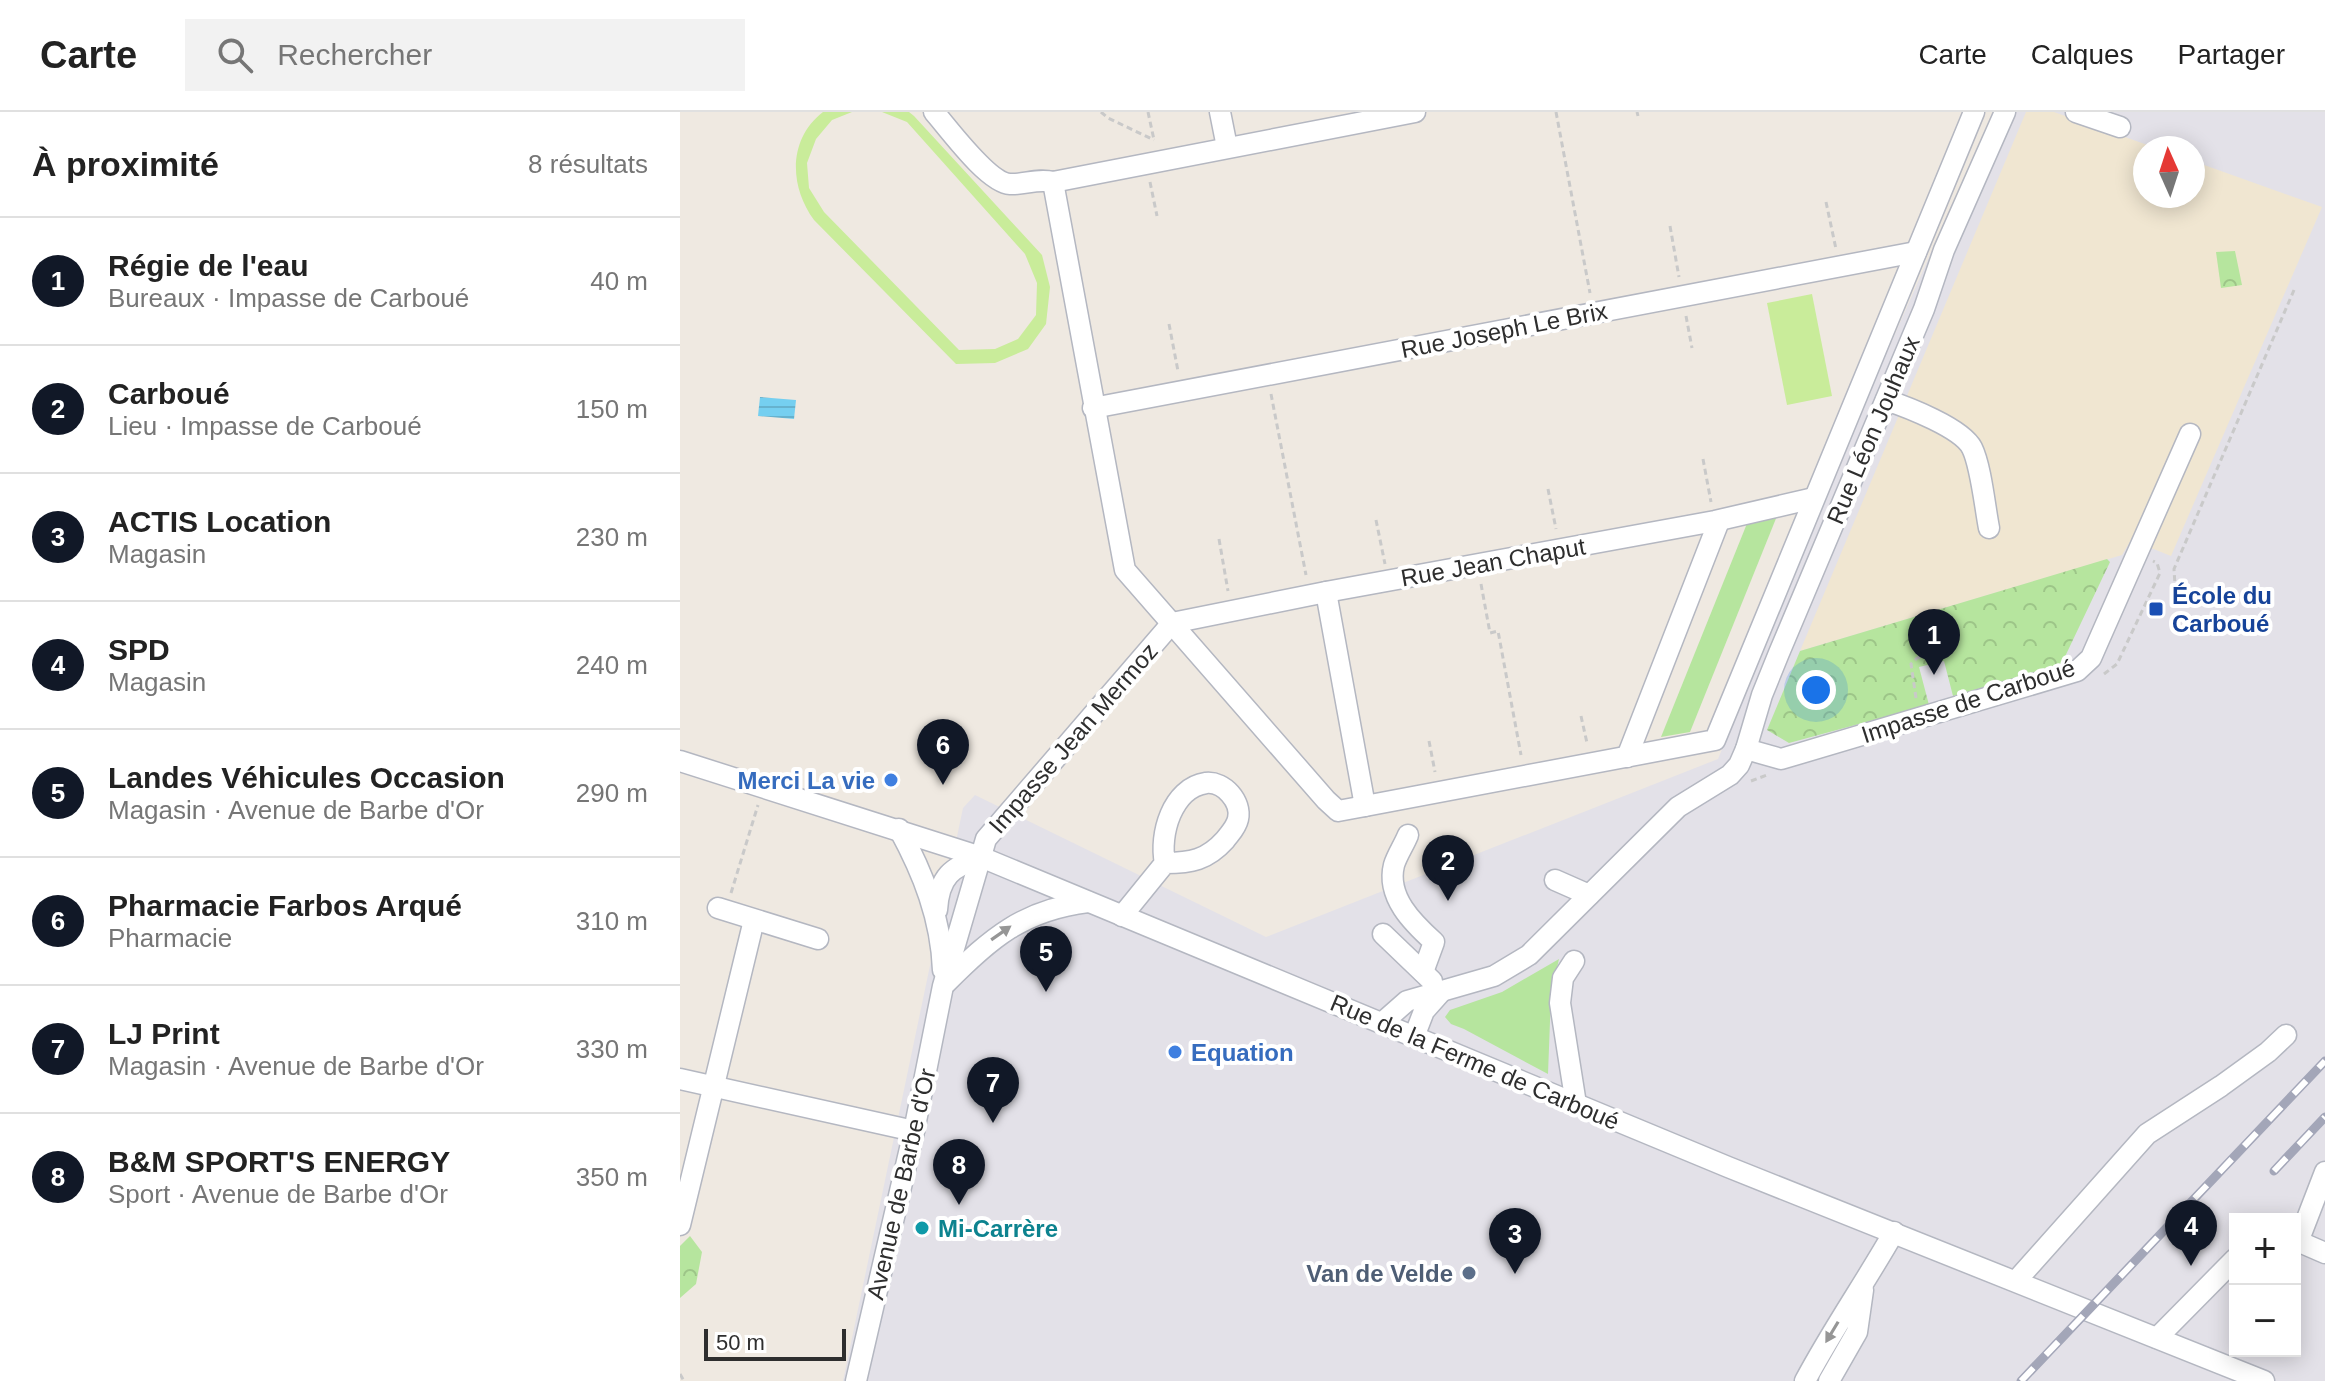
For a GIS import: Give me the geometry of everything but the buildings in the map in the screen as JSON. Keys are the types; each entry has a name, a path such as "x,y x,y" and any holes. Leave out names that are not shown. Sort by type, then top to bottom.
{"street":[{"path":"934,112 994,179 1009,184 1041,179 1053,182 1415,112"},
{"path":"1220,112 1227,147"},
{"path":"1053,182 1125,570 1338,811 1715,740 1974,112"},
{"name":"Rue Léon Jouhaux","path":"1746,749 1767,681 1924,309 1944,250 2005,112"},
{"path":"2076,112 2120,127"},
{"name":"Rue Joseph Le Brix","path":"1093,408 1916,252"},
{"path":"1886,400 1963,436 1973,449 1989,528"},
{"name":"Impasse de Carboué","path":"1382,1023 1407,1001 1494,976 1529,955 1678,807 1737,779 1919,718 2077,671 2091,658 2190,434"},
{"name":"Rue Jean Chaput","path":"1172,623 1318,593 1717,521 1814,498"},
{"path":"1627,757 1717,521"},
{"path":"1318,593 1365,806"},
{"name":"Impasse Jean Mermoz","path":"981,857 990,832 1172,623"},
{"path":"1746,749 1776,766"},
{"name":"Impasse de Carboué","path":"1737,779 1746,749"},
{"name":"Rue de la Ferme de Carboué","path":"680,761 981,857 1576,1104 2264,1381"},
{"name":"Avenue de Barbe d'Or","path":"899,829 928,887 942,951 943,986"},
{"path":"1408,835 1394,866 1394,887 1408,919 1434,942 1423,972"},
{"name":"Avenue de Barbe d'Or","path":"936,923 937,903 944,879 956,866 981,857"},
{"name":"Avenue de Barbe d'Or","path":"856,1381 914,1131 943,986 981,857"},
{"path":"1122,916 1165,863"},
{"path":"1555,880 1589,895"},
{"path":"943,986 978,951 1009,927 1049,909 1089,902"},
{"path":"722,910 818,939"},
{"path":"680,1225 754,920"},
{"path":"1383,934 1442,992 1424,1011 1414,1037"},
{"path":"1574,961 1563,978 1560,1003 1576,1104"},
{"path":"2016,1281 2147,1134 2221,1086 2286,1035"},
{"path":"680,1079 914,1131"},
{"path":"2301,1231 2325,1172"},
{"path":"1805,1381 1832,1330 1864,1286 1894,1232"},
{"path":"2301,1243 2325,1253"},
{"path":"2157,1338 2229,1265"},
{"path":"1829,1381 1857,1332 1864,1286"}],"path":[{"path":"1101,112 1154,140"},
{"path":"1148,112 1154,140 1152,162 1157,216"},
{"path":"1556,112 1593,313"},
{"path":"1826,202 1839,266"},
{"path":"1670,226 1692,348"},
{"path":"2176,601 2174,569 2294,290"},
{"path":"1169,324 1182,391"},
{"path":"1267,374 1318,593"},
{"path":"1703,459 1717,521"},
{"path":"1548,489 1560,550"},
{"path":"1376,520 1389,580"},
{"path":"1219,539 1232,611"},
{"path":"2091,678 2106,673 2117,664 2160,573 2157,563 2138,555"},
{"path":"1477,564 1490,633 1498,631 1525,776"},
{"path":"1919,718 1911,664 1917,658 1953,649"},
{"path":"1581,716 1591,764"},
{"path":"1429,741 1439,792"},
{"path":"1737,779 1776,766"},
{"path":"722,910 764,786"},
{"path":"680,1374 684,1381"}],"shaded area":[{"path":"1993,112 2325,112 2325,1381 843,1381 963,808 975,795 1266,937 1718,759 1873,384"},
{"path":"2026,112 2054,112 2133,140 2133,208 2205,208 2205,165 2322,207 2171,556 2131,540 2122,555 1800,651"}],"green space":[{"path":"823,112 852,112 832,120 816,139 807,163 809,188 824,212 959,350 995,349 1018,339 1036,315 1037,283 1025,254 907,122 882,112 909,112 914,116 1042,255 1050,287 1046,324 1028,349 995,363 956,364 814,220 800,193 796,163 803,135"},
{"path":"2235,251 2242,285 2221,288 2216,252"},
{"path":"1812,294 1832,396 1787,405 1767,303"},
{"path":"1777,516 1690,732 1661,737 1748,521"},
{"path":"2107,559 2110,562 2061,665 1953,696 1944,661 1919,667 1929,705 1789,743 1767,730 1800,651"},
{"path":"1559,959 1551,995 1548,1074 1451,1024 1445,1017 1450,1010 1502,992"},
{"path":"690,1236 702,1252 696,1284 680,1298 680,1246"}],"water":[{"path":"760,397 796,400 794,419 758,416"}],"railway":[{"path":"2021,1381 2325,1061"},
{"path":"2274,1171 2325,1117"}],"place":[{"name":"École du Carboué","path":"2156,609"},
{"name":"Régie de l'eau","path":"1934,675"},
{"name":"Merci La vie","path":"891,780"},
{"name":"Pharmacie Farbos Arqué","path":"943,785"},
{"name":"Carboué","path":"1448,901"},
{"name":"Landes Véhicules Occasion","path":"1046,992"},
{"name":"Equation","path":"1175,1052"},
{"name":"LJ Print","path":"993,1123"},
{"name":"B&M SPORT'S ENERGY","path":"959,1205"},
{"name":"Mi-Carrère","path":"922,1228"},
{"name":"SPD","path":"2191,1266"},
{"name":"Van de Velde","path":"1469,1273"},
{"name":"ACTIS Location","path":"1515,1274"}]}
